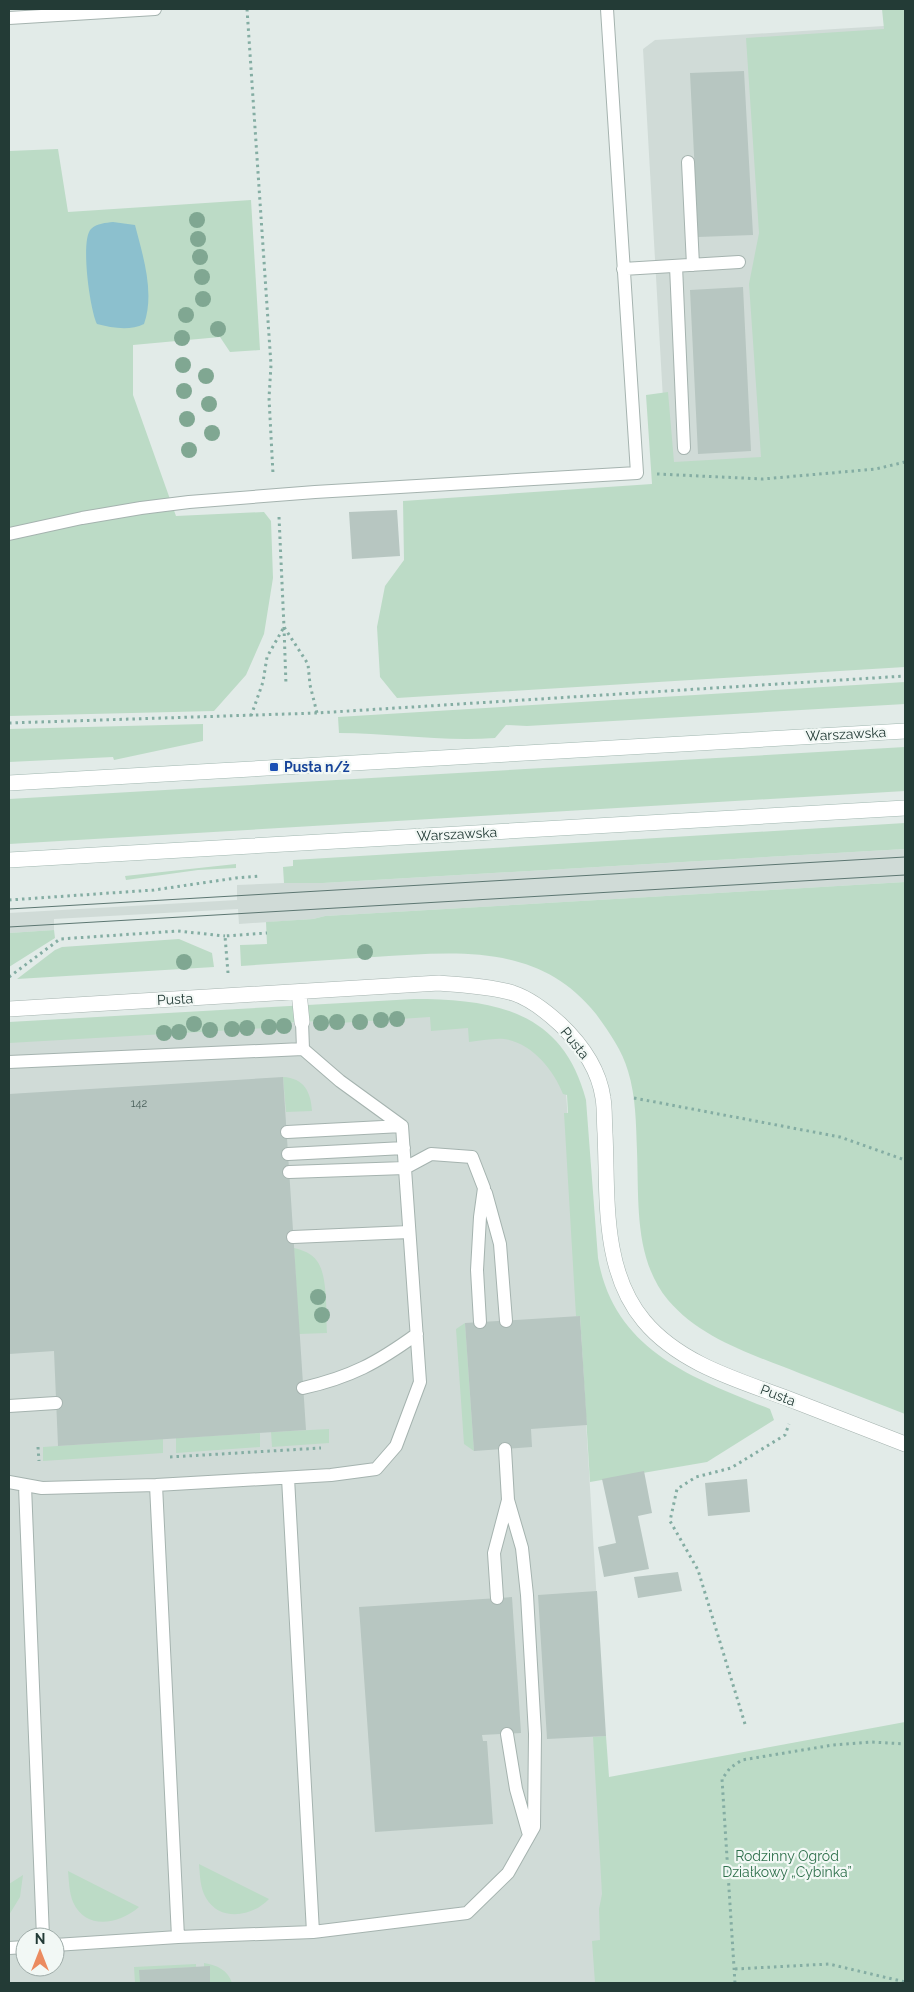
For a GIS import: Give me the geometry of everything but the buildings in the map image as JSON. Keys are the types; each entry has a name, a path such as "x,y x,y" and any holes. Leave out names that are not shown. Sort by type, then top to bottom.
{"main road":[{"name":"Warszawska","path":"9,783 905,730"},
{"name":"Warszawska","path":"9,860 905,808"},
{"name":"Pusta","path":"9,1009 438,983 478,986 514,994 546,1011 572,1035 591,1063 603,1097 609,1220 614,1262 630,1303 661,1339 702,1366 905,1444"},
{"path":"299,992 302,1022"}],"lane":[{"path":"9,18 155,9"},
{"path":"9,534 82,518 141,508 278,495 636,473 608,9"},
{"path":"688,162 693,265"},
{"path":"623,269 740,262"},
{"path":"676,266 684,448"},
{"path":"302,1022 303,1049"},
{"path":"9,1062 303,1049 340,1081 402,1126 420,1382 396,1446 376,1469 331,1475 156,1485 42,1488 9,1482"},
{"path":"287,1132 402,1126"},
{"path":"288,1154 404,1148"},
{"path":"289,1172 405,1168 431,1154 472,1158 484,1188 500,1244 506,1321"},
{"path":"480,1322 477,1270 480,1217 484,1188"},
{"path":"293,1237 409,1232"},
{"path":"303,1388 334,1380 366,1367 391,1353 417,1334"},
{"path":"9,1406 56,1403"},
{"path":"65,1944 178,1937 312,1932 467,1913 508,1873 534,1827 535,1734 527,1595 522,1548 508,1500 505,1449"},
{"path":"288,1478 312,1932"},
{"path":"156,1485 178,1937"},
{"path":"25,1486 43,1927"},
{"path":"497,1598 494,1553 508,1500"},
{"path":"506,1734 516,1790 529,1835"}],"path":[{"path":"248,9 272,365 269,398 273,479 278,495 286,685"},
{"path":"636,473 763,479 876,469 905,462"},
{"path":"284,627 308,664 310,685 317,713"},
{"path":"251,716 264,682 268,657 284,627"},
{"path":"9,723 317,713 905,676"},
{"path":"9,900 154,890 261,876"},
{"path":"9,977 60,940 178,931 225,936 267,934"},
{"path":"225,936 228,973"},
{"path":"634,1098 840,1138 905,1160"},
{"path":"745,1724 698,1570 670,1521 677,1489 696,1477 731,1468 785,1435 798,1403"},
{"path":"38,1447 39,1461"},
{"path":"170,1457 320,1448"},
{"path":"735,1983 722,1780 730,1768 742,1760 833,1745 871,1742 905,1744"},
{"path":"735,1969 829,1964 905,1982"}],"shaded area":[{"path":"905,9 775,479 668,487 643,49 655,40 900,25"},
{"path":"905,849 905,882 325,916 313,919 239,924 238,909 54,919 54,930 9,933 9,913 237,900 237,885 323,883"},
{"path":"436,1014 532,1044 566,1091 620,1983 9,1983 9,1040"}],"green space":[{"path":"882,9 905,9 905,667 397,698 380,677 377,627 385,586 404,560 403,501 652,484 646,395 668,392 674,462 761,457 749,284 759,233 746,38 884,29"},
{"path":"58,149 68,212 251,200 260,350 230,352 220,337 133,345 133,395 176,516 264,512 271,521 273,578 264,634 246,675 214,711 9,716 9,151"},
{"path":"905,682 905,704 527,726 506,725 495,738 456,739 339,733 338,717"},
{"path":"203,724 203,741 114,760 113,757 9,762 9,729"},
{"path":"905,747 905,791 9,844 9,799"},
{"path":"905,823 905,849 323,883 284,883 283,867 293,866 293,860"},
{"path":"236,864 236,868 198,870 126,880 125,876"},
{"path":"905,882 905,1414 729,1344 696,1325 681,1314 668,1300 657,1284 649,1267 640,1229 635,1111 631,1081 625,1063 615,1041 596,1014 573,991 549,974 522,963 494,957 465,954 405,955 241,966 240,945 267,944 266,922 313,919 325,916"},
{"path":"54,930 55,938 9,967 9,933"},
{"path":"179,939 212,953 214,967 17,979 55,950 62,947"},
{"path":"414,999 472,1002 498,1007 522,1016 543,1029 561,1047 575,1070 586,1100 598,1258 607,1290 621,1316 639,1338 661,1357 713,1385 770,1409 774,1420 707,1462 590,1482 580,1316 576,1316 564,1113 568,1113 567,1095 563,1094 554,1076 540,1059 523,1045 504,1039 469,1042 468,1028 431,1031 430,1017 324,1024 323,1021 284,1023 284,1027 9,1043 9,1022"},
{"path":"283,1077 296,1080 305,1087 310,1098 312,1111 286,1112"},
{"path":"294,1248 312,1256 321,1267 326,1295 327,1333 299,1334"},
{"path":"465,1323 474,1451 464,1444 456,1329"},
{"path":"329,1429 329,1443 272,1447 271,1432"},
{"path":"260,1433 260,1447 176,1453 176,1438"},
{"path":"163,1439 163,1453 43,1461 43,1447"},
{"name":"Rodzinny Ogród Działkowy „Cybinka”","path":"905,1722 905,1983 595,1983 592,1941 600,1940 599,1909 602,1894 593,1737 606,1736 609,1777"},
{"path":"199,1864 269,1899 254,1910 245,1913 228,1914 219,1911 212,1906 204,1894"},
{"path":"68,1871 139,1907 113,1921 94,1921 86,1917 73,1902"},
{"path":"23,1875 20,1897 9,1915 9,1884"},
{"path":"204,1963 221,1969 228,1975 232,1983 210,1983 210,1967 204,1967"},
{"path":"196,1964 196,1967 140,1970 140,1983 135,1983 134,1967"}],"water":[{"path":"113,222 135,225 147,274 148,300 144,324 133,328 115,328 97,324 94,316 87,275 86,247 88,236 91,229 96,226"}],"tram line":[{"path":"9,909 905,857"},
{"path":"9,927 905,875"}],"place":[{"name":"Pusta n/ż","path":"274,767"}]}
